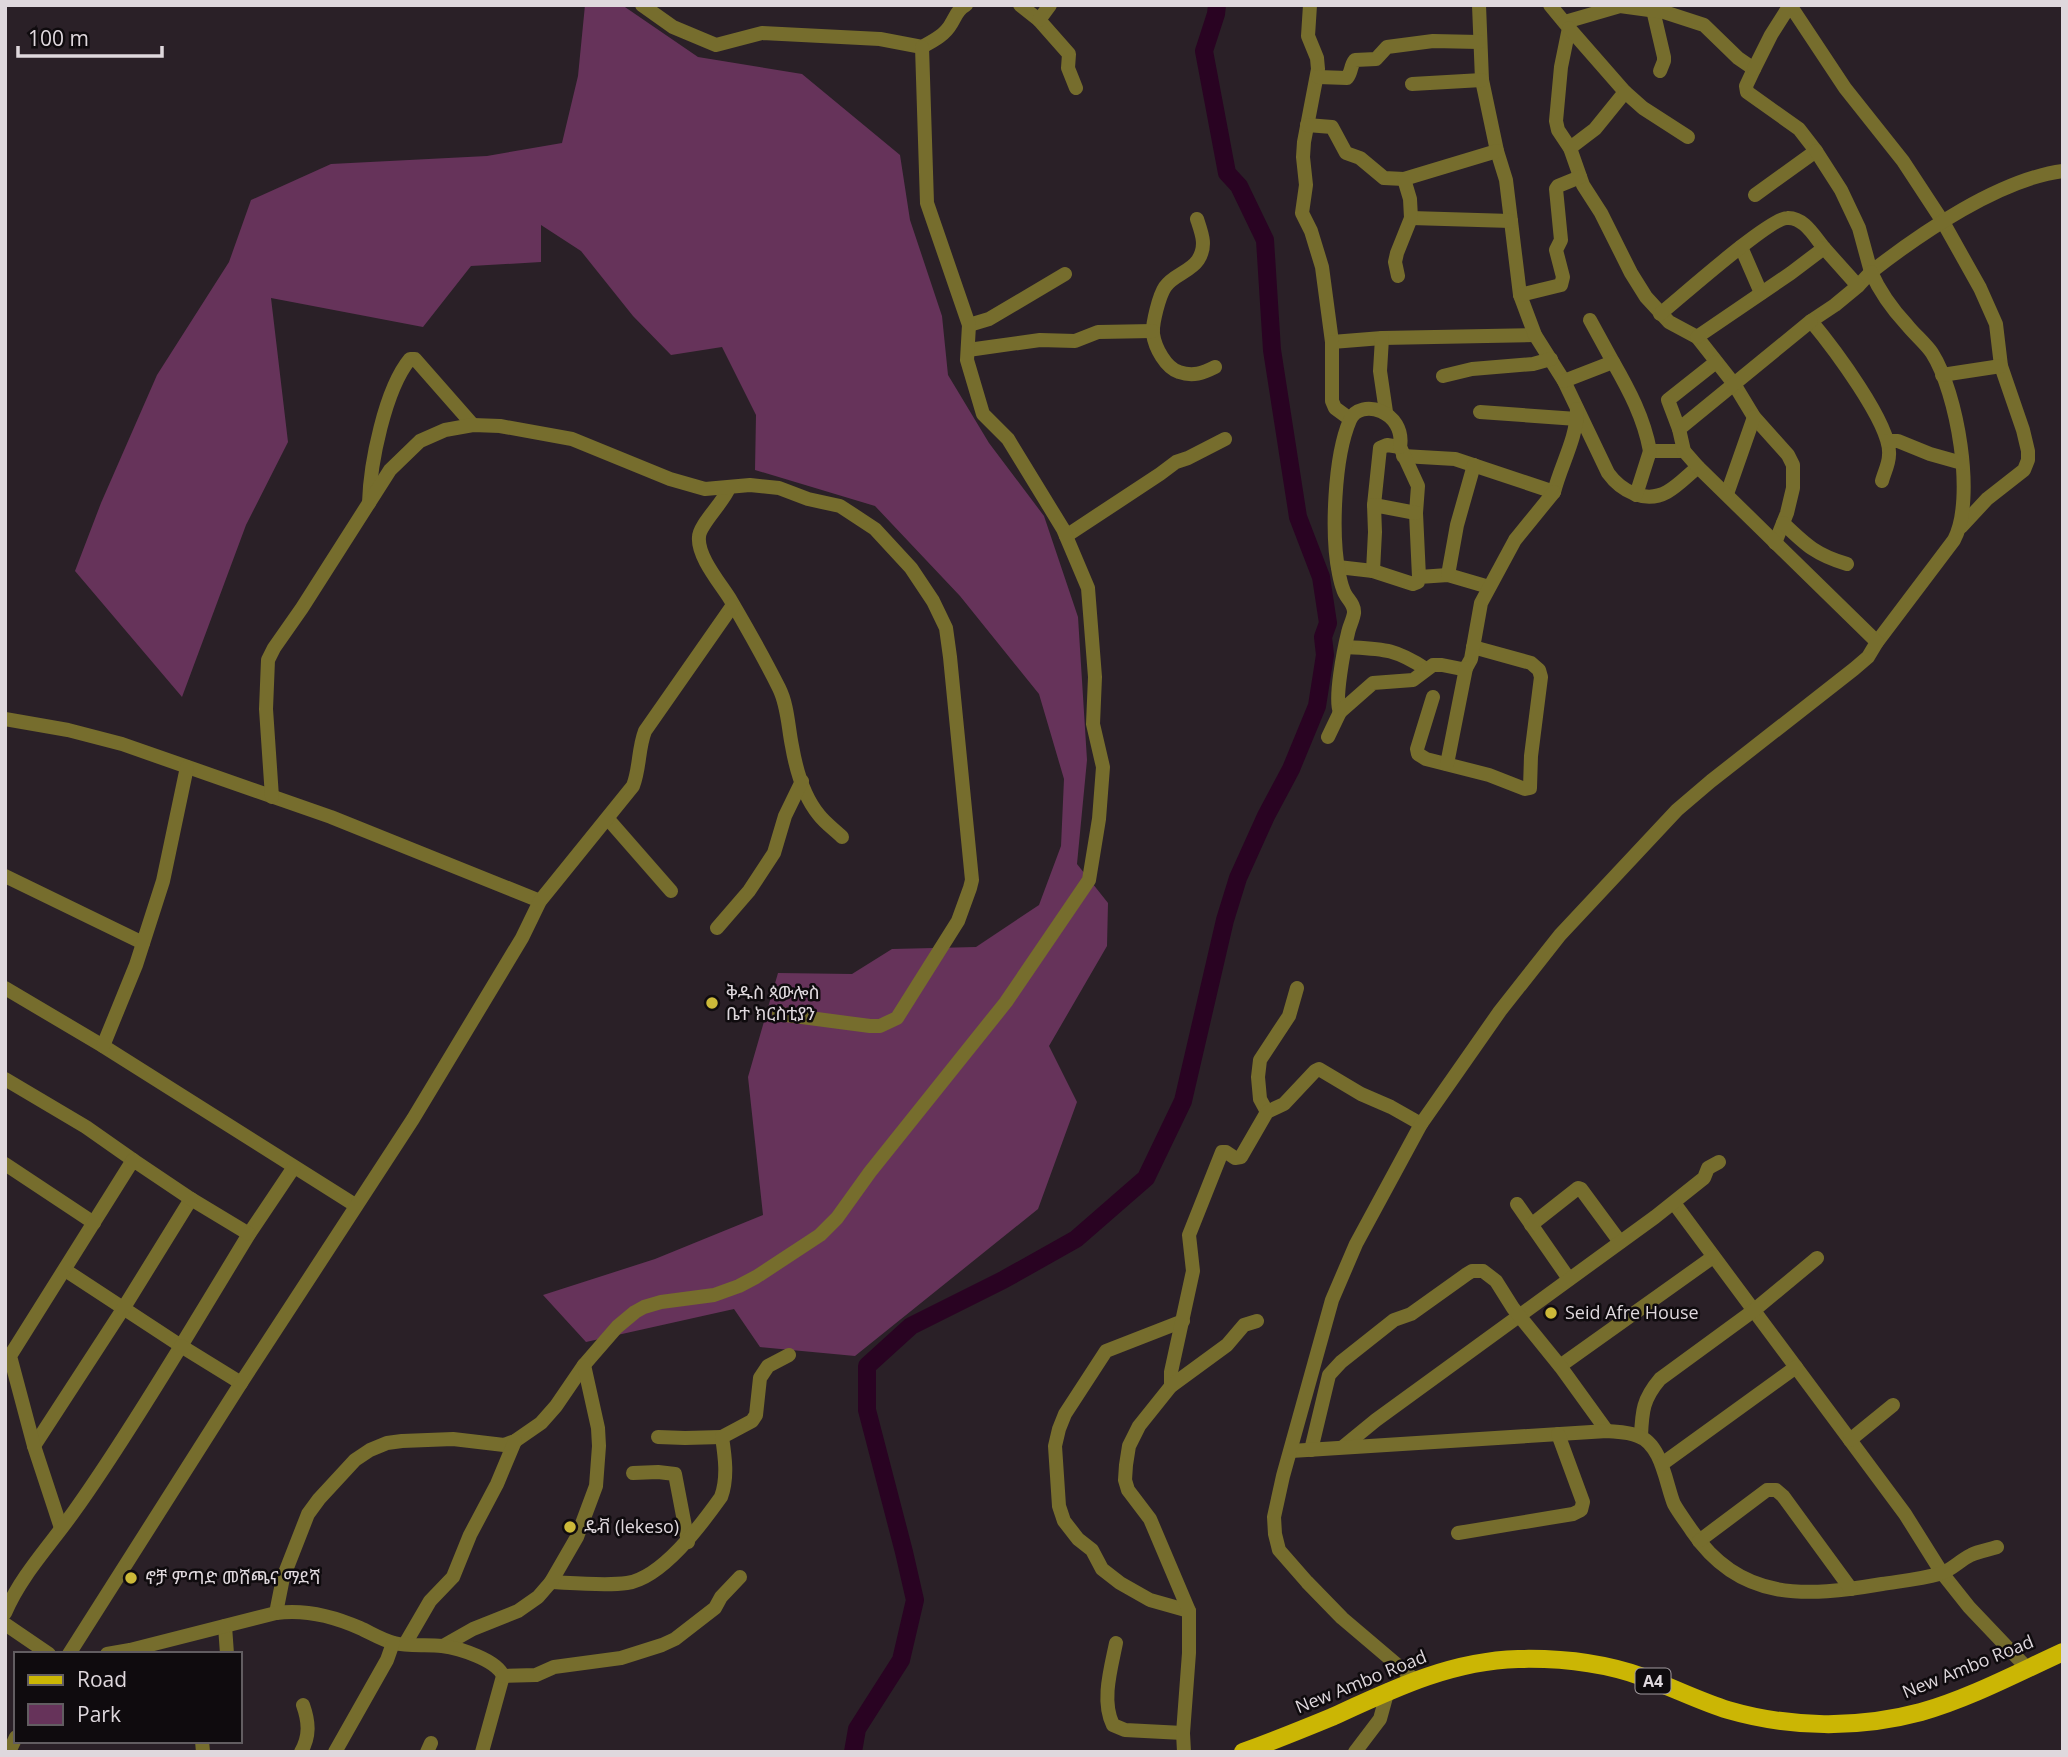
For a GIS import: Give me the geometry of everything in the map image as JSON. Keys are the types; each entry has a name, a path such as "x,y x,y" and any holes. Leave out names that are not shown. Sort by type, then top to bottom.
{"main road":[{"name":"New Ambo Road","path":"1243,1752 1388,1690 1415,1680 1480,1664 1550,1659 1612,1668 1643,1677 1725,1709 1758,1718 1791,1723 1827,1724 1890,1719 1923,1711 1985,1688 2063,1652"}],"street":[{"path":"642,5 673,27 716,45 762,33 880,39 922,47 941,35 966,5"},
{"path":"1020,5 1039,19 1069,54 1068,68 1076,88"},
{"path":"1039,19 1050,5"},
{"path":"1310,5 1308,36 1317,58 1318,77 1303,157 1306,185 1302,214 1311,231 1323,274 1332,342 1332,401 1335,408 1350,419"},
{"path":"1479,5 1482,80 1506,180 1520,295 1535,335 1564,381 1577,414 1617,485 1636,495 1655,497 1668,492 1698,467"},
{"path":"1550,5 1626,92 1643,108 1688,137"},
{"path":"1415,1680 1342,1618 1307,1582 1279,1550 1275,1534 1274,1517 1332,1300 1356,1244 1421,1124 1500,1011 1560,935 1677,810 1868,657 1961,527 1987,499 2024,470 2028,460 2023,430 2001,366 1998,333 1980,288 1943,222 1903,161 1845,88 1790,5 1754,69 1746,86 1747,92 1799,129 1816,151 1841,190 1859,228 1875,283 1933,354 1949,394 1961,442 1964,498 1961,527"},
{"path":"1567,25 1620,6 1661,9 1704,25 1738,58 1754,69"},
{"path":"1660,71 1664,61 1661,9"},
{"path":"1567,25 1556,121 1558,130 1570,148 1580,177 1646,297 1660,314 1697,337 1734,384 1754,417 1788,455 1793,465 1793,488 1775,543"},
{"path":"1318,77 1347,78 1355,60 1376,59 1387,47 1433,41 1479,42"},
{"path":"276,1613 283,1578 309,1514 319,1499 355,1460 387,1443 402,1441 453,1439 504,1445 515,1441 541,1423 584,1365 635,1311 661,1302 714,1295 740,1286 820,1235 837,1218 870,1172 1006,1002 1089,880 1099,819 1103,767 1093,724 1095,677 1088,587 1066,536 1008,439 983,414 967,360 969,325 926,203 922,47"},
{"path":"1412,84 1482,80"},
{"path":"1570,148 1595,129 1626,92"},
{"path":"1307,125 1332,127 1346,153 1360,158 1384,178 1404,179 1497,151"},
{"path":"1755,195 1816,151"},
{"path":"1679,429 1900,250 1968,205 2027,180 2063,171"},
{"path":"1520,295 1561,285 1563,277 1556,250 1561,240 1556,189 1580,177"},
{"path":"1398,276 1395,262 1397,253 1411,218 1410,199 1404,179"},
{"path":"1411,218 1511,221"},
{"path":"1660,314 1741,247 1782,219 1788,218 1804,223 1858,286"},
{"path":"1198,219 1204,241 1201,251 1192,266 1171,280 1162,291 1153,331 1157,347 1171,368 1181,373 1202,374 1215,367"},
{"path":"1741,247 1761,293"},
{"path":"1697,337 1824,248"},
{"path":"969,325 989,318 1065,274"},
{"path":"1590,320 1647,433 1650,451 1636,495"},
{"path":"1811,321 1858,386 1888,441 1889,456 1882,481"},
{"path":"968,350 1040,340 1075,341 1098,332 1153,331"},
{"path":"1332,342 1382,338 1535,335"},
{"path":"1338,567 1373,571 1413,584 1418,582 1419,577 1416,513 1418,486 1401,452 1399,432 1386,412 1380,371 1382,338"},
{"path":"369,503 369,481 388,402 410,359 415,359 473,425"},
{"path":"1443,376 1472,369 1533,364 1551,359"},
{"path":"1564,381 1613,362"},
{"path":"1716,362 1668,400 1684,451 1877,642"},
{"path":"1942,375 2001,366"},
{"path":"1340,712 1337,706 1354,608 1344,594 1338,567 1338,464 1350,419 1355,413 1367,410 1386,412"},
{"path":"1480,412 1577,414"},
{"path":"1447,764 1481,603 1515,540 1554,492 1572,443 1577,414"},
{"path":"1727,494 1754,417"},
{"path":"272,797 266,709 268,660 390,470 420,441 444,430 473,425 500,426 572,439 705,489 750,485 779,488 808,499 840,506 875,529 911,568 933,601 946,628 971,880 958,921 897,1018 880,1026 870,1026 779,1014"},
{"path":"1066,536 1176,462 1225,439"},
{"path":"1888,441 1898,441 1962,463"},
{"path":"1373,571 1374,505 1380,448 1387,445 1401,452 1455,459 1554,492"},
{"path":"1650,451 1684,451"},
{"path":"1448,575 1457,524 1474,465"},
{"path":"729,488 725,498 700,529 700,548 781,692 792,748 807,796 819,816 842,837"},
{"path":"1374,505 1416,513"},
{"path":"1783,523 1826,558 1847,564"},
{"path":"1419,577 1448,575 1489,587"},
{"path":"70,1652 355,1205 413,1119 522,938 540,901 633,786 638,773 640,743 645,731 733,605"},
{"path":"1346,647 1394,651 1426,669"},
{"path":"1433,697 1417,751 1420,756 1489,775 1525,789 1530,788 1531,756 1541,677 1539,670 1531,663 1473,647"},
{"path":"1328,737 1340,712 1373,683 1413,680 1433,665 1466,668"},
{"path":"5,719 68,730 122,744 331,817 540,901"},
{"path":"103,1046 143,943 163,881 187,767"},
{"path":"717,928 749,891 774,853 785,816 802,781"},
{"path":"608,818 671,891"},
{"path":"5,876 143,943"},
{"path":"5,988 103,1046 355,1205"},
{"path":"1267,1112 1260,1099 1260,1060 1289,1016 1297,988"},
{"path":"1171,1387 1171,1372 1193,1271 1189,1235 1223,1152 1235,1158 1241,1157 1267,1112 1284,1104 1319,1069 1421,1124"},
{"path":"5,1079 86,1127 191,1199 249,1234"},
{"path":"10,1356 133,1160"},
{"path":"1342,1447 1674,1203 1704,1178 1708,1168 1719,1162"},
{"path":"5,1164 94,1223"},
{"path":"6,1604 124,1437 249,1234 294,1167"},
{"path":"1531,1225 1578,1188 1620,1242"},
{"path":"34,1446 191,1199"},
{"path":"1674,1203 1905,1514 1942,1573 2027,1668"},
{"path":"1517,1204 1569,1279"},
{"path":"1560,1366 1713,1257"},
{"path":"1641,1436 1644,1402 1660,1379 1753,1311 1817,1258"},
{"path":"65,1270 241,1383"},
{"path":"1311,1450 1329,1375 1341,1362 1394,1320 1411,1314 1467,1273 1483,1270 1492,1277 1607,1431"},
{"path":"1183,1321 1106,1351 1065,1414 1055,1446 1059,1506 1064,1521 1078,1539 1092,1550 1102,1569 1150,1600 1189,1611"},
{"path":"1184,1752 1189,1611 1150,1519 1133,1499 1125,1480 1129,1446 1139,1426 1171,1387 1227,1345 1244,1325 1257,1321"},
{"path":"5,1338 34,1446 61,1528"},
{"path":"658,1437 722,1437 752,1421 756,1415 760,1378 768,1366 789,1355"},
{"path":"443,1646 473,1629 518,1611 538,1597 551,1582 577,1537 596,1486 599,1455 598,1428 584,1365"},
{"path":"1662,1464 1796,1367"},
{"path":"1850,1440 1893,1405"},
{"path":"1291,1451 1607,1431 1641,1436 1655,1451 1662,1464 1674,1504 1714,1559 1757,1584 1784,1591 1802,1593 1852,1589 1942,1573 1970,1555 1997,1547"},
{"path":"1458,1533 1573,1514 1581,1510 1583,1502 1558,1434"},
{"path":"551,1582 627,1583 652,1572 688,1542 721,1497 725,1482 722,1437"},
{"path":"335,1752 387,1660 430,1601 453,1577 515,1441"},
{"path":"633,1473 674,1474 688,1542"},
{"path":"1699,1541 1767,1490 1776,1490 1852,1589"},
{"path":"503,1676 536,1675 554,1667 621,1658 662,1645 675,1639 715,1608 721,1597 740,1577"},
{"path":"124,1652 166,1647 225,1626 294,1610 323,1615 399,1644 443,1646 463,1651 490,1661 503,1676 482,1752"},
{"path":"5,1624 46,1652"},
{"path":"225,1626 227,1652"},
{"path":"1116,1643 1108,1698 1113,1725 1125,1730 1183,1733"},
{"path":"1355,1752 1380,1718 1388,1690"},
{"path":"301,1752 308,1734 308,1720 303,1705"}],"green space":[{"path":"585,5 622,5 698,57 802,74 900,155 910,220 942,316 948,375 989,443 1044,516 1078,617 1087,760 1077,864 1108,903 1107,946 1049,1046 1077,1102 1038,1209 855,1356 760,1347 734,1309 586,1342 543,1295 655,1259 763,1215 748,1077 778,973 852,974 892,949 976,947 1039,905 1061,846 1064,779 1039,694 960,596 875,506 755,470 756,415 722,347 671,355 633,316 581,251 541,225 541,262 471,266 423,327 271,298 288,442 246,525 182,697 75,571 101,503 157,375 229,262 251,200 331,164 487,156 562,143 578,76"}],"waterway":[{"path":"853,1752 857,1729 901,1660 915,1600 867,1410 867,1366 911,1326 1003,1280 1076,1239 1146,1178 1183,1101 1225,920 1238,878 1291,769 1317,706 1325,655 1323,637 1328,623 1321,577 1298,517 1272,350 1265,240 1239,186 1227,173 1204,51 1217,5"}],"place":[{"name":"ቅዱስ ጳውሎስ ቤተ ክርስቲያን","path":"712,1003"},
{"name":"Seid Afre House","path":"1551,1313"},
{"name":"ዴቭ (lekeso)","path":"570,1527"},
{"name":"ኖቻ ምጣድ መሸጫና ማደሻ","path":"131,1578"}]}
